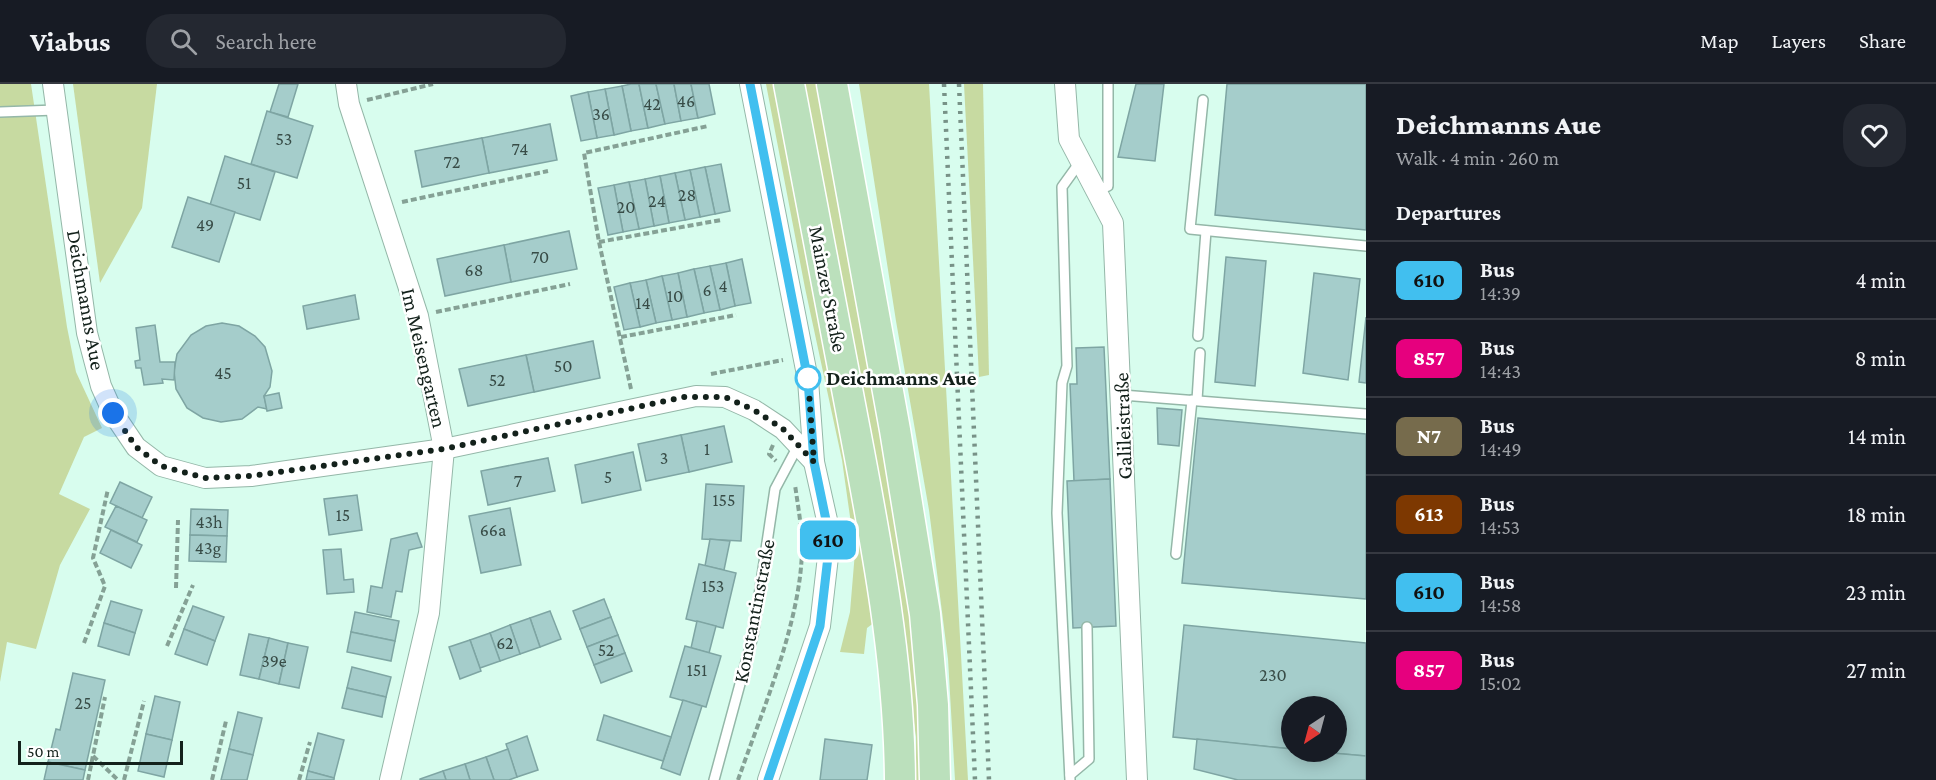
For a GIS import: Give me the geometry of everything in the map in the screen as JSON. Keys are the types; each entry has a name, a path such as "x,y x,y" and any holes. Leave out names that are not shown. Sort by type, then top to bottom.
{"main road":[{"name":"Mainzer Straße","path":"789,84 867,493 894,657 900,736 900,780"},
{"name":"Mainzer Straße","path":"832,84 895,430 925,614 933,705 935,780"}],"street":[{"name":"Deichmanns Aue","path":"53,84 87,333 101,386 113,413 136,447 161,466 205,478 251,476 444,449 696,396 725,397 754,410 783,429"},
{"name":"Im Meisengarten","path":"346,84 350,104 418,316 444,449 429,613 390,780"},
{"path":"750,84 808,380 814,462 826,520 829,548 820,626 768,780"},
{"name":"Galileistraße","path":"1065,84 1069,139 1113,223 1137,780"},
{"path":"783,429 814,462"}],"lane":[{"path":"1096,191 1108,186 1108,84"},
{"path":"1203,100 1190,229 1366,246"},
{"path":"0,112 56,110"},
{"path":"1070,777 1057,513 1062,383 1067,366 1062,187 1080,162"},
{"path":"1198,336 1206,231"},
{"path":"1176,554 1200,353"},
{"path":"1122,395 1366,414"},
{"name":"Konstantinstraße","path":"714,780 753,636 775,489 799,444"},
{"path":"1070,777 1089,759 1087,627"}],"path":[{"path":"350,104 433,84"},
{"path":"634,408 621,337 599,242 584,153 708,126"},
{"path":"384,206 548,171"},
{"path":"599,242 721,219"},
{"path":"418,316 570,284"},
{"path":"621,337 736,315"},
{"path":"709,375 787,360"},
{"path":"738,780 775,676 795,608 802,549 795,482 769,454 783,429"},
{"path":"84,643 105,586 93,558 108,489"},
{"path":"176,588 178,520"},
{"path":"167,646 193,585"},
{"path":"88,780 105,697"},
{"path":"123,780 144,701"},
{"path":"212,780 226,721"},
{"path":"299,780 310,742"},
{"path":"93,756 118,780"}],"green space":[{"path":"0,84 31,84 67,327 76,372 102,428 84,437 59,494 90,509 60,565 36,649 7,642 0,682"},
{"path":"73,84 157,84 142,208 100,283"},
{"path":"766,84 774,84 847,459 875,622 867,628 864,654 840,652 850,612 855,552 842,460 805,288"},
{"path":"802,84 818,84 872,376 911,613 925,780 916,780 916,737 890,553"},
{"path":"859,84 929,84 968,780 955,780 948,659 929,510 896,321"},
{"path":"964,84 983,84 989,375 979,377"}],"building":[{"path":"279,84 298,84 288,117 270,112"},
{"path":"639,84 648,128 631,131 622,86"},
{"path":"639,84 656,84 665,124 648,128"},
{"path":"656,84 674,84 681,121 665,124"},
{"path":"674,84 691,84 698,118 681,121"},
{"path":"691,84 709,84 715,114 698,118"},
{"path":"1136,84 1164,84 1155,161 1118,157"},
{"path":"1227,84 1366,84 1366,230 1215,215"},
{"path":"622,86 631,131 614,135 605,89"},
{"path":"605,89 614,135 597,138 588,92"},
{"path":"588,92 597,138 581,141 571,96"},
{"path":"267,111 313,126 297,178 251,164"},
{"path":"550,124 557,160 489,173 482,138"},
{"path":"482,138 489,173 422,187 415,151"},
{"path":"225,156 275,172 260,220 210,205"},
{"path":"721,164 730,211 715,214 705,167"},
{"path":"705,167 715,214 700,217 690,170"},
{"path":"690,170 700,217 685,220 675,173"},
{"path":"675,173 685,220 669,223 660,176"},
{"path":"660,176 669,223 654,226 645,179"},
{"path":"645,179 654,226 639,229 629,182"},
{"path":"629,182 639,229 623,232 614,185"},
{"path":"614,185 623,232 608,235 598,188"},
{"path":"188,197 235,212 219,262 172,247"},
{"path":"569,231 577,269 511,282 504,245"},
{"path":"504,245 511,282 445,296 437,259"},
{"path":"1226,257 1266,261 1255,386 1215,382"},
{"path":"742,259 751,303 735,306 726,263"},
{"path":"726,263 735,306 720,310 710,266"},
{"path":"710,266 720,310 704,313 694,269"},
{"path":"694,269 704,313 687,317 678,273"},
{"path":"678,273 687,317 672,320 662,276"},
{"path":"1314,273 1360,279 1348,380 1303,373"},
{"path":"662,276 672,320 656,323 646,280"},
{"path":"646,280 656,323 640,327 630,283"},
{"path":"630,283 640,327 624,330 614,287"},
{"path":"355,295 359,319 307,329 303,306"},
{"path":"1366,317 1366,383 1359,382"},
{"path":"222,323 239,326 255,336 265,347 272,371 270,387 264,396 267,409 258,407 242,419 221,422 203,418 187,408 176,389 174,371 177,354 191,335 206,326"},
{"path":"155,325 160,362 175,362 174,380 162,379 163,383 144,385 141,368 136,368 135,361 140,360 136,328"},
{"path":"593,341 600,378 534,392 526,355"},
{"path":"1104,347 1110,479 1074,481 1070,384 1077,384 1076,348"},
{"path":"526,355 534,392 468,406 459,369"},
{"path":"279,393 282,408 267,411 264,396"},
{"path":"1157,408 1182,410 1179,446 1158,444"},
{"path":"1198,418 1366,434 1366,599 1182,583"},
{"path":"724,426 732,462 689,472 681,435"},
{"path":"681,435 689,472 646,481 638,444"},
{"path":"633,452 641,490 582,503 575,465"},
{"path":"548,458 555,491 488,505 481,471"},
{"path":"1110,479 1116,626 1073,628 1067,481"},
{"path":"120,482 152,497 142,518 110,503"},
{"path":"706,484 744,486 741,541 702,539"},
{"path":"357,495 362,530 329,535 324,499"},
{"path":"116,506 147,520 137,542 105,527"},
{"path":"510,508 521,565 481,573 469,516"},
{"path":"191,509 228,510 227,536 190,535"},
{"path":"111,530 142,545 131,568 100,553"},
{"path":"417,533 422,547 409,550 402,592 396,591 391,617 367,612 371,586 382,588 391,539"},
{"path":"190,535 227,536 226,562 189,561"},
{"path":"710,539 730,541 724,570 705,566"},
{"path":"341,549 344,580 353,579 354,592 327,594 323,550"},
{"path":"699,564 736,573 723,628 686,619"},
{"path":"604,599 611,617 580,629 573,611"},
{"path":"111,601 142,610 135,633 104,623"},
{"path":"193,606 224,617 215,641 184,629"},
{"path":"550,611 561,639 540,647 530,618"},
{"path":"355,612 399,621 395,641 351,632"},
{"path":"611,617 618,635 587,647 580,629"},
{"path":"530,618 540,647 520,654 510,625"},
{"path":"697,621 716,626 709,653 691,648"},
{"path":"104,623 135,633 129,655 98,646"},
{"path":"510,625 520,654 500,661 490,633"},
{"path":"1184,625 1366,643 1366,756 1347,754 1347,696 1281,696 1281,748 1173,737"},
{"path":"184,629 215,641 207,665 175,654"},
{"path":"351,632 395,641 391,661 347,652"},
{"path":"490,633 500,661 480,668 470,640"},
{"path":"249,634 269,638 259,679 240,675"},
{"path":"618,635 625,653 594,665 587,647"},
{"path":"269,638 288,643 279,684 259,679"},
{"path":"470,640 481,671 460,679 449,647"},
{"path":"288,643 308,647 299,688 279,684"},
{"path":"685,646 721,656 706,707 670,697"},
{"path":"625,653 632,671 601,683 594,665"},
{"path":"352,667 391,677 386,697 347,688"},
{"path":"73,673 105,680 85,770 48,762 56,729 60,730"},
{"path":"347,688 386,697 382,717 342,708"},
{"path":"155,696 180,702 172,740 146,734"},
{"path":"683,700 702,706 680,775 661,768"},
{"path":"238,712 262,718 253,755 229,749"},
{"path":"604,715 671,737 663,761 597,740"},
{"path":"318,733 344,740 334,778 308,771"},
{"path":"146,734 172,740 164,777 138,771"},
{"path":"527,736 538,770 517,777 506,744"},
{"path":"825,739 872,745 867,780 820,780"},
{"path":"1197,739 1281,748 1281,762 1347,762 1347,754 1366,756 1366,780 1238,780 1194,769"},
{"path":"229,749 253,755 247,780 221,780"},
{"path":"508,749 517,777 509,780 494,780 486,757"},
{"path":"486,757 494,780 470,780 465,764"},
{"path":"48,762 85,770 83,780 44,780"},
{"path":"465,764 470,780 446,780 443,771"},
{"path":"308,771 334,778 334,780 306,780"},
{"path":"443,771 446,780 420,780 420,779"}],"railway":[{"path":"944,84 975,780"},
{"path":"959,84 989,780"}],"bus line":[{"name":"610","path":"750,84 808,380 814,462 826,520 829,548 820,626 768,780"}],"place":[{"name":"Deichmanns Aue","path":"808,378"}],"route":[{"path":"113,413 136,447 161,466 205,478 251,476 444,449 684,397 725,397 754,410 783,429 814,462 808,378"}]}
